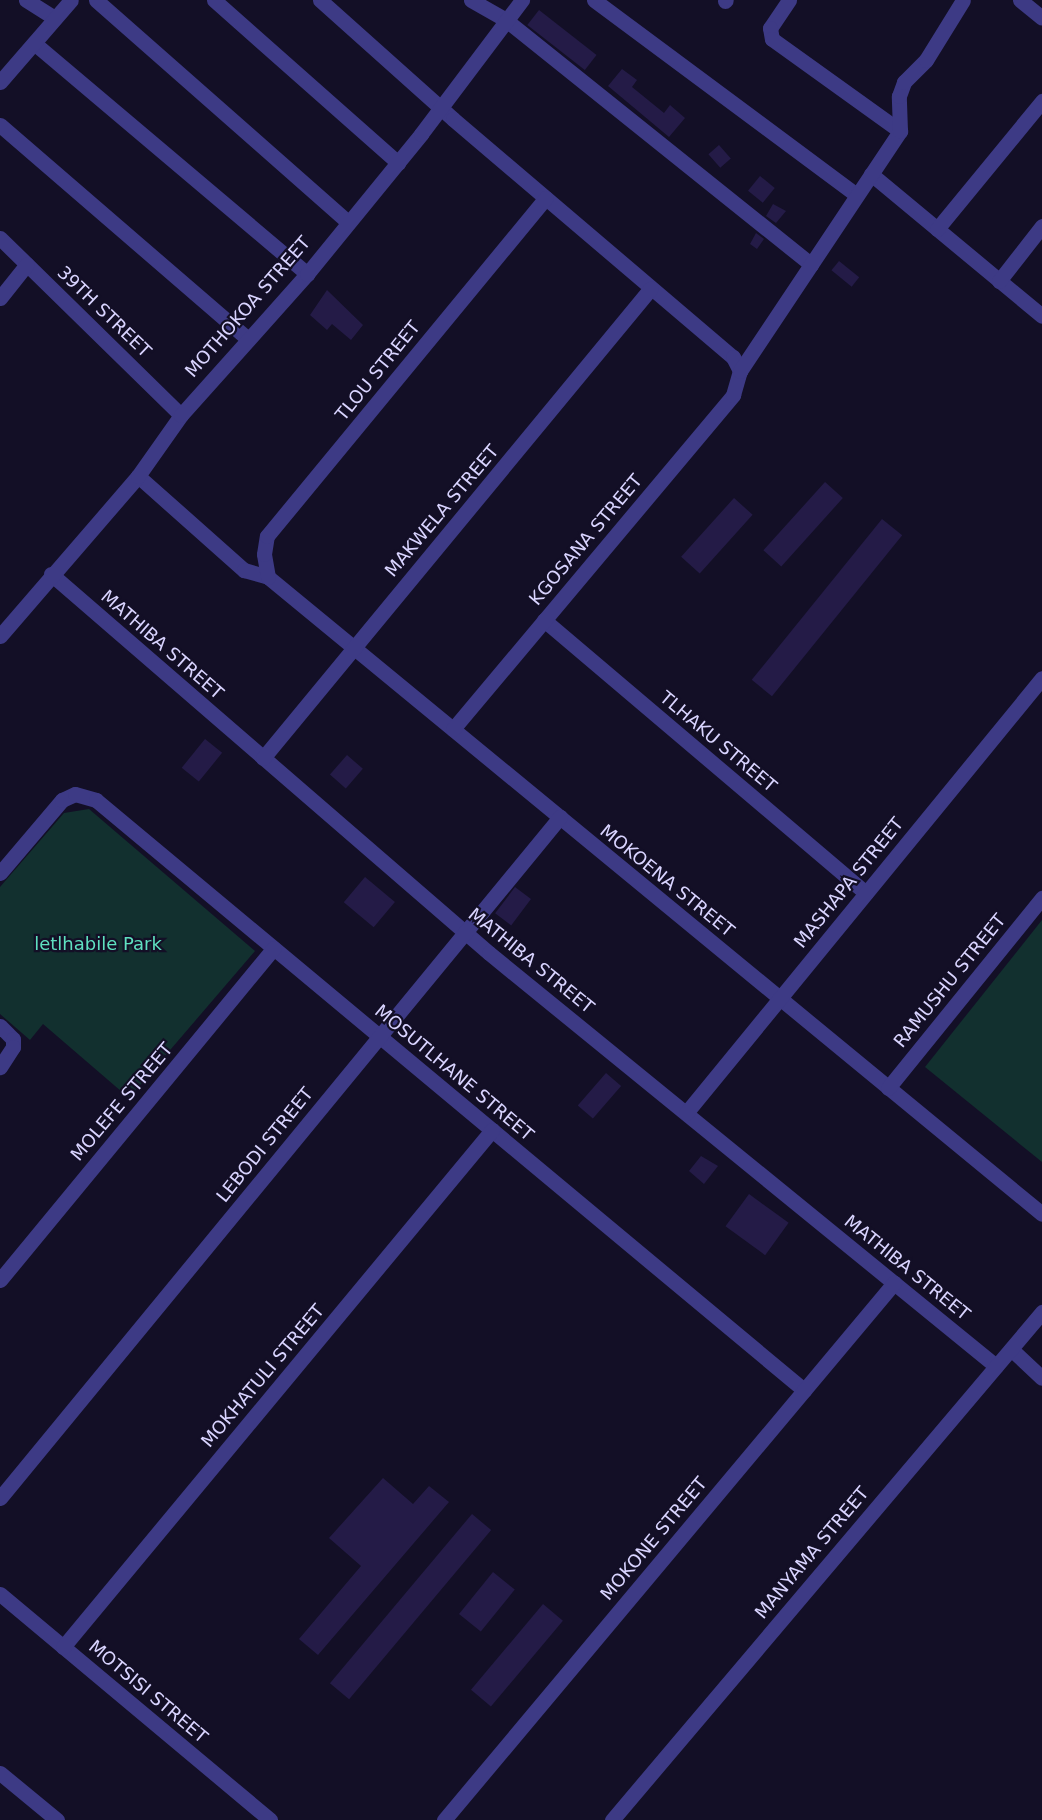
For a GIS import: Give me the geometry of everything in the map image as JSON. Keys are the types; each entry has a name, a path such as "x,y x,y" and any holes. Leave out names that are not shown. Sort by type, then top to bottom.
{"street":[{"path":"26,0 55,18"},
{"path":"0,82 71,0"},
{"path":"96,0 348,222"},
{"path":"214,0 398,163"},
{"path":"320,0 546,198 733,357 740,371"},
{"path":"471,0 506,20 811,264"},
{"name":"MOTHOKOA STREET","path":"0,636 51,574 138,476 181,414 307,274 398,163 522,0"},
{"path":"594,0 614,6 857,195"},
{"path":"789,0 770,28 772,39 900,131"},
{"path":"900,131 899,96 904,82 926,60 963,0"},
{"path":"1020,0 1042,18"},
{"path":"34,43 307,274"},
{"path":"937,229 1042,101"},
{"path":"0,125 247,338"},
{"name":"KGOSANA STREET","path":"453,729 733,395 740,371 900,131"},
{"path":"871,174 1042,316"},
{"name":"TLOU STREET","path":"268,577 264,554 267,536 546,198"},
{"path":"999,281 1042,226"},
{"name":"39TH STREET","path":"0,238 181,414"},
{"path":"0,298 27,264"},
{"name":"MAKWELA STREET","path":"263,758 651,288"},
{"name":"MOKOENA STREET","path":"138,476 244,570 268,577 1042,1214"},
{"name":"MATHIBA STREET","path":"51,574 465,933 996,1366"},
{"name":"TLHAKU STREET","path":"544,620 866,893"},
{"name":"MASHAPA STREET","path":"686,1113 1042,678"},
{"name":"MOSUTLHANE STREET","path":"0,873 62,800 75,794 96,800 804,1390"},
{"name":"LEBODI STREET","path":"0,1498 560,817"},
{"name":"RAMUSHU STREET","path":"888,1088 1042,898"},
{"name":"MOLEFE STREET","path":"0,1280 274,948"},
{"path":"0,1026 13,1039 9,1057 0,1067"},
{"name":"MOKHATULI STREET","path":"63,1647 492,1130"},
{"name":"MOKONE STREET","path":"444,1820 894,1283"},
{"name":"MANYAMA STREET","path":"612,1820 1042,1312"},
{"path":"1011,1349 1040,1376"},
{"name":"MOTSISI STREET","path":"0,1594 270,1820"},
{"path":"0,1773 57,1820"}],"green space":[{"name":"letlhabile Park","path":"89,809 255,951 129,1098 43,1024 30,1040 0,1014 0,887 64,813"},
{"path":"1042,920 1042,1162 925,1067"}],"building":[{"path":"539,10 597,55 585,70 527,25"},
{"path":"622,69 637,80 632,87 664,113 670,105 685,118 669,137 608,86"},
{"path":"719,145 731,159 720,168 708,154"},
{"path":"760,176 775,188 763,203 748,191"},
{"path":"773,204 786,211 776,223 766,216"},
{"path":"756,233 764,239 757,249 750,244"},
{"path":"839,261 859,277 852,287 831,270"},
{"path":"327,290 363,325 351,340 332,324 327,330 310,315"},
{"path":"825,482 843,498 781,566 763,550"},
{"path":"734,498 753,515 700,573 681,557"},
{"path":"882,519 902,535 772,696 752,680"},
{"path":"205,739 222,753 199,782 182,768"},
{"path":"347,755 363,769 346,788 330,775"},
{"path":"365,877 395,902 374,927 344,902"},
{"path":"515,887 531,899 511,925 495,913"},
{"path":"606,1073 621,1086 593,1119 578,1105"},
{"path":"701,1156 718,1166 704,1184 689,1171"},
{"path":"749,1194 789,1223 765,1255 725,1226"},
{"path":"383,1478 413,1504 429,1486 449,1502 318,1655 299,1639 361,1566 329,1538"},
{"path":"472,1514 491,1530 349,1699 330,1683"},
{"path":"493,1572 515,1590 481,1632 459,1614"},
{"path":"543,1604 563,1621 491,1707 471,1690"}]}
